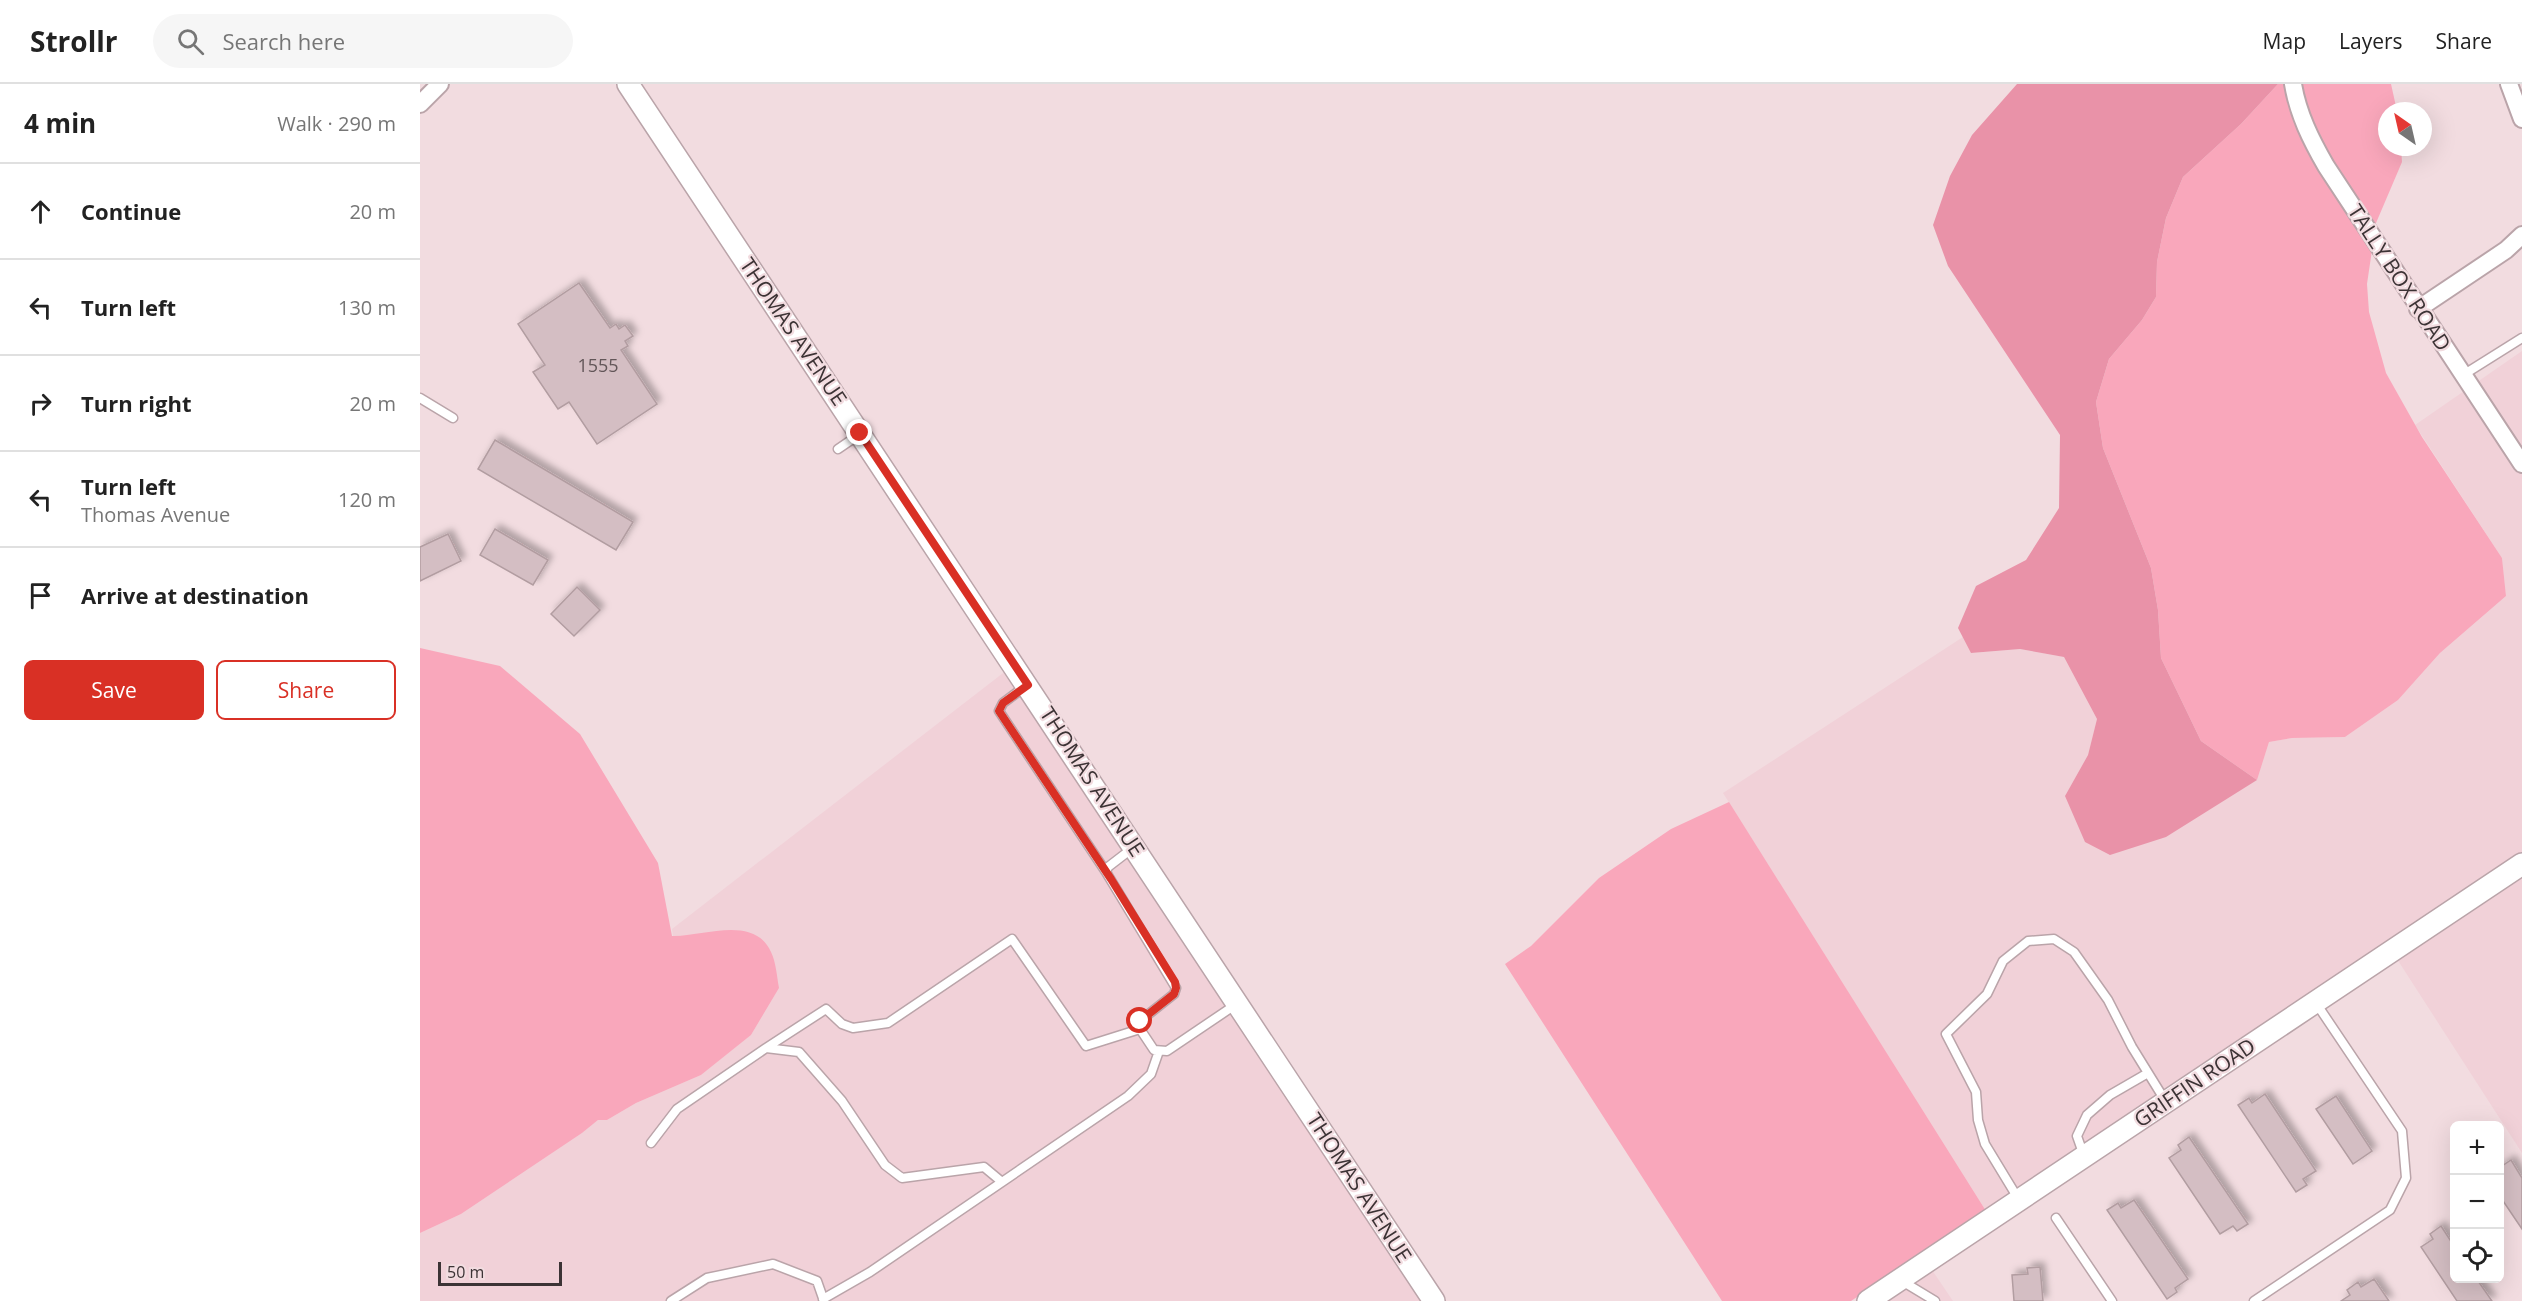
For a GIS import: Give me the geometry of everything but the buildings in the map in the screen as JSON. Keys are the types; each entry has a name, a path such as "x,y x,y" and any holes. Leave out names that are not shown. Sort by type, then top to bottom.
{"street":[{"path":"420,104 440,84"},
{"name":"THOMAS AVENUE","path":"628,84 1434,1301"},
{"name":"TALLY BOX ROAD","path":"2293,84 2296,103 2309,137 2418,309 2522,464"},
{"path":"2509,84 2522,119"},
{"path":"2418,309 2506,250 2522,235"},
{"name":"GRIFFIN ROAD","path":"1868,1301 2521,867"}],"lane":[{"path":"2462,375 2522,338"},
{"path":"420,398 453,418"},
{"path":"838,449 860,433"},
{"path":"1028,685 1003,703 999,711 1106,872 1176,988 1174,994 1140,1021 1140,1029 1155,1050 1167,1051 1238,1004"},
{"path":"1106,872 1108,867 1135,847"},
{"path":"651,1143 678,1110 826,1009 842,1024 853,1028 888,1023 1012,939 1086,1046 1140,1029"},
{"path":"2019,1200 1985,1144 1978,1120 1976,1092 1946,1034 1987,994 2003,961 2028,941 2054,939 2074,952 2108,1000 2166,1102"},
{"path":"2254,1301 2390,1210 2406,1178 2402,1131 2316,1003"},
{"path":"766,1048 799,1052 842,1101 885,1165 902,1178 984,1167 1002,1182"},
{"path":"671,1301 707,1278 773,1264 817,1281 824,1300 870,1272 1128,1096 1151,1074 1160,1052"},
{"path":"2085,1157 2077,1136 2087,1115 2110,1095 2148,1073"},
{"path":"2056,1218 2112,1301"},
{"path":"1899,1280 1934,1301"}],"shaded area":[{"path":"2017,84 2278,84 2241,124 2183,177 2166,218 2157,262 2156,297 2142,320 2109,359 2096,402 2103,448 2151,568 2158,610 2161,658 2201,741 2257,780 2166,837 2110,855 2085,842 2065,796 2088,755 2097,719 2064,657 2020,649 1971,653 1958,628 1976,586 2026,560 2059,508 2060,435 1948,266 1933,225 1950,176 1972,135"},
{"path":"2278,84 2391,84 2395,102 2378,102 2378,156 2402,156 2402,162 2376,223 2367,284 2369,312 2386,373 2422,437 2502,558 2506,596 2440,653 2398,700 2345,737 2292,738 2269,742 2257,780 2201,741 2161,658 2158,610 2151,568 2103,448 2096,402 2109,359 2142,320 2156,297 2157,262 2166,218 2183,177 2241,124"},
{"path":"2522,351 2522,853 1986,1211 1723,793 1963,637 1972,653 2020,649 2064,657 2097,719 2088,755 2065,796 2257,780 2269,742 2292,738 2345,737 2398,700 2440,653 2506,596 2502,558 2415,425"},
{"path":"420,648 500,666 580,734 658,863 672,936 726,930 753,934 763,940 771,952 779,988 751,1035 701,1075 636,1103 607,1120 598,1120 461,1214 420,1233"},
{"path":"1007,670 1424,1301 420,1301 420,1233 461,1214 598,1120 607,1120 636,1103 701,1075 751,1035 779,988 696,935 673,936 672,929"},
{"path":"1729,802 1986,1211 1851,1301 1722,1301 1505,964 1531,946 1599,878 1671,829"},
{"path":"2522,876 2522,1153 2504,1125 2504,1121 2501,1121 2397,959"},
{"path":"1932,1270 1953,1301 1885,1301"}],"route":[{"path":"860,433 1028,685 1003,703 999,711 1111,879 1175,982 1174,994 1140,1021"}]}
